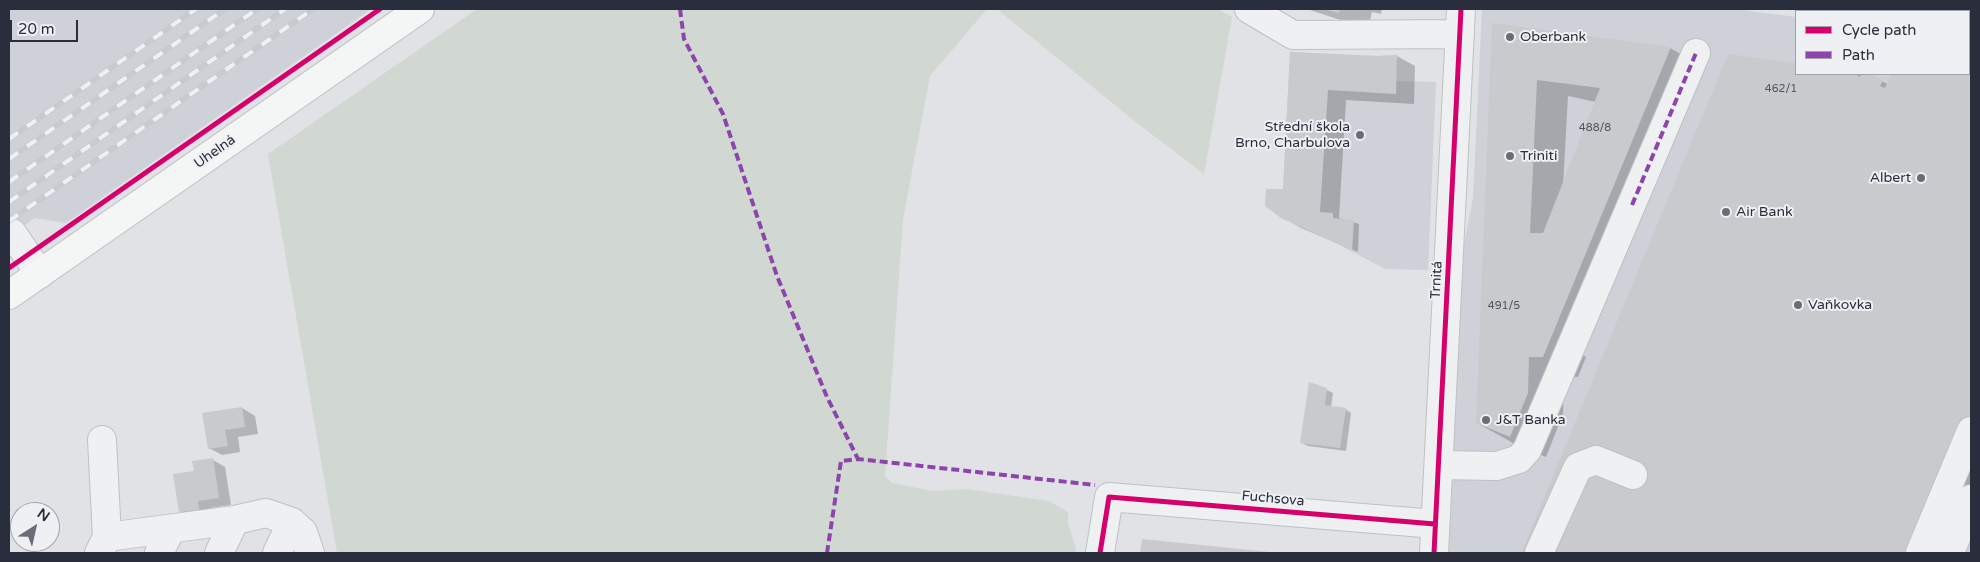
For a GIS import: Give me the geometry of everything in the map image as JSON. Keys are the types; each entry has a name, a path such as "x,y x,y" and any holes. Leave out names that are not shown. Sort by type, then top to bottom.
{"main road":[{"name":"Uhelná","path":"9,295 420,9"}],"street":[{"path":"1249,9 1293,35 1460,21"},
{"name":"Trnitá","path":"1434,553 1460,21"},
{"path":"1439,465 1497,466 1519,459 1527,450 1696,53"},
{"path":"12,233 40,274"},
{"path":"1920,553 1971,431"},
{"path":"102,440 103,545 171,528 235,520 266,513 292,522 303,532 310,553"},
{"path":"1539,553 1578,467 1596,460 1633,475"},
{"name":"Fuchsova","path":"1100,553 1109,497 1435,524"},
{"path":"1950,553 1971,499"},
{"path":"219,553 235,520"},
{"path":"277,553 292,522"},
{"path":"159,553 171,528"}],"shaded area":[{"path":"9,9 371,9 66,223 35,218 9,236"},
{"path":"477,9 987,9 930,76 903,219 885,476 892,483 932,491 967,489 1049,501 1068,512 1068,523 1076,549 1075,553 337,553 268,154"},
{"path":"997,9 1218,9 1232,17 1204,174 1137,123"},
{"name":"Vaňkovka","path":"1482,9 1735,9 1795,17 1795,75 1970,75 1971,25 1971,553 1449,553 1461,259 1473,198"},
{"name":"Střední škola Brno, Charbulova","path":"1290,52 1378,56 1397,55 1396,81 1436,82 1428,270 1385,269 1265,206 1266,189 1283,189"}],"building":[{"path":"1323,9 1340,9 1339,13"},
{"path":"1492,23 1671,47 1543,357 1529,357 1528,393 1510,437 1476,423","holes":["1537,80 1600,88 1543,233 1530,233"]},
{"path":"1290,52 1378,56 1397,55 1396,94 1328,90 1320,212 1333,213 1333,218 1354,220 1352,250 1281,218 1265,206 1266,189 1283,189"},
{"name":"Vaňkovka","path":"1971,53 1971,468 1936,553 1521,553 1728,54 1795,63 1795,75 1857,75 1860,77 1861,75 1870,75 1883,80 1880,86 1885,88 1891,75 1970,75"},
{"path":"1309,382 1327,388 1325,405 1346,408 1340,448 1300,443"},
{"path":"242,407 245,427 225,430 228,446 208,449 202,413"},
{"path":"213,458 219,498 198,501 199,510 179,512 173,474 194,471 192,461"},
{"path":"1142,539 1270,552 1270,553 1140,553"}],"railway":[{"path":"9,139 196,9"},
{"path":"9,159 225,9"},
{"path":"9,182 257,9"},
{"path":"9,202 285,9"},
{"path":"9,221 313,9"}],"marked path":[{"path":"680,9 684,39 723,114 777,276 827,397 858,459"},
{"path":"1632,205 1696,53"},
{"path":"827,553 841,461 858,459 1095,485"}],"cycle path":[{"path":"9,268 380,9"},
{"path":"1434,553 1461,9"},
{"path":"1100,553 1109,497 1435,524"}],"place":[{"name":"Oberbank","path":"1510,37"},
{"name":"Střední škola Brno, Charbulova","path":"1360,135"},
{"name":"Triniti","path":"1510,156"},
{"name":"Albert","path":"1921,178"},
{"name":"Air Bank","path":"1726,212"},
{"name":"Vaňkovka","path":"1798,305"},
{"name":"J&T Banka","path":"1486,420"}]}
